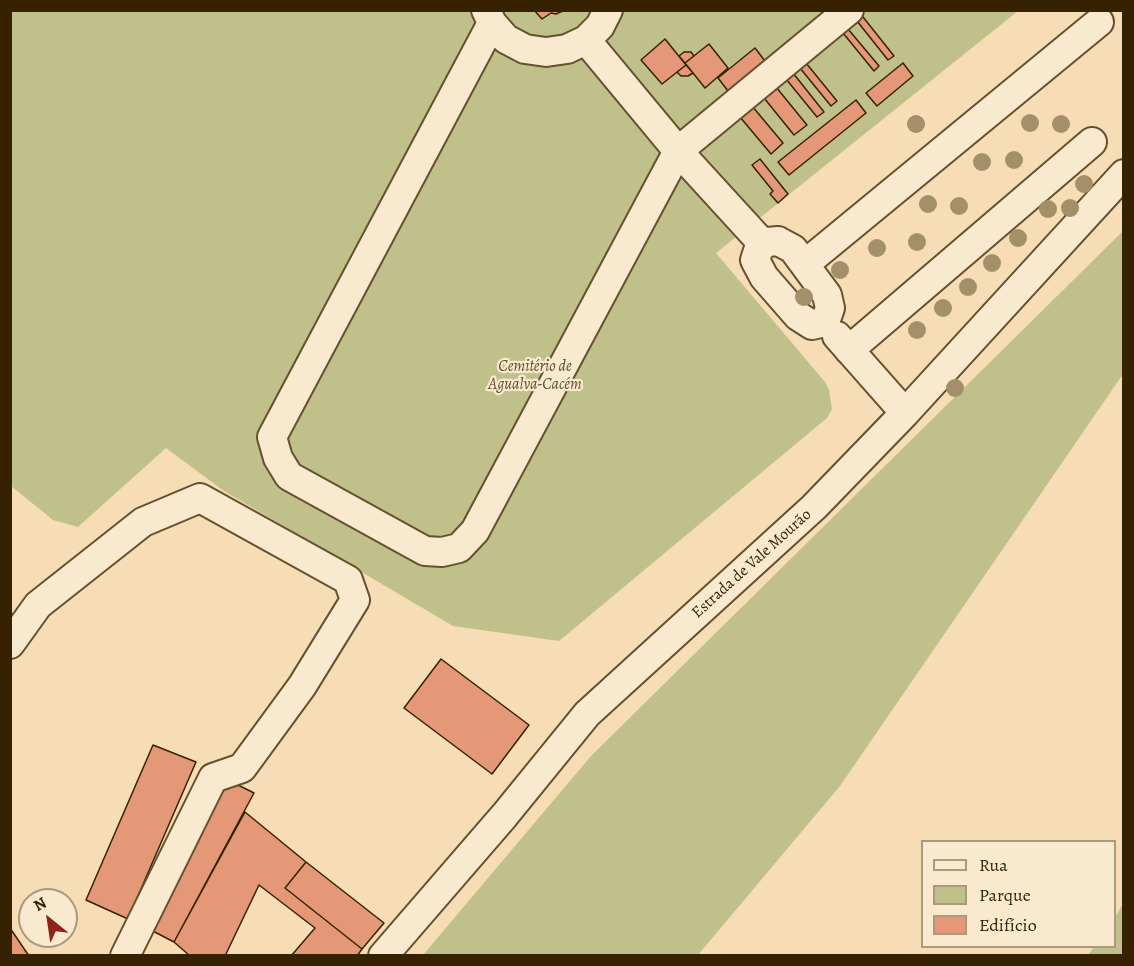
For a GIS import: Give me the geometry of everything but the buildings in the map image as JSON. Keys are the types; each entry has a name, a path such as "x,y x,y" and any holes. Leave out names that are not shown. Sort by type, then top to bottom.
{"street":[{"path":"608,10 600,26 586,40 567,49 546,52 525,49 506,39 489,17 272,437 278,458 289,476 425,551 442,552 459,548 475,531 678,151 849,10"},
{"path":"805,264 1099,22"},
{"path":"586,40 678,151 756,236 759,248 755,260 764,277 798,316 812,325 825,322"},
{"path":"849,350 1092,142"},
{"name":"Estrada de Vale Mourão","path":"383,956 504,816 587,714 814,507 905,413 1124,174"},
{"path":"756,236 778,241 793,249 827,295 830,308 825,322"},
{"path":"825,322 905,413"},
{"path":"10,644 38,605 142,522 200,498 348,580 355,600 302,686 242,768 213,778 125,956"}],"green space":[{"name":"Cemitério de Agualva-Cacém","path":"10,11 1018,11 716,253 825,382 829,390 832,409 827,418 559,641 453,626 224,491 166,448 78,527 53,520 11,486"},
{"path":"1123,231 1123,374 840,786 698,955 423,955 591,756"},
{"path":"1123,904 1123,955 1088,955 1093,948 1116,948 1116,915"}]}
